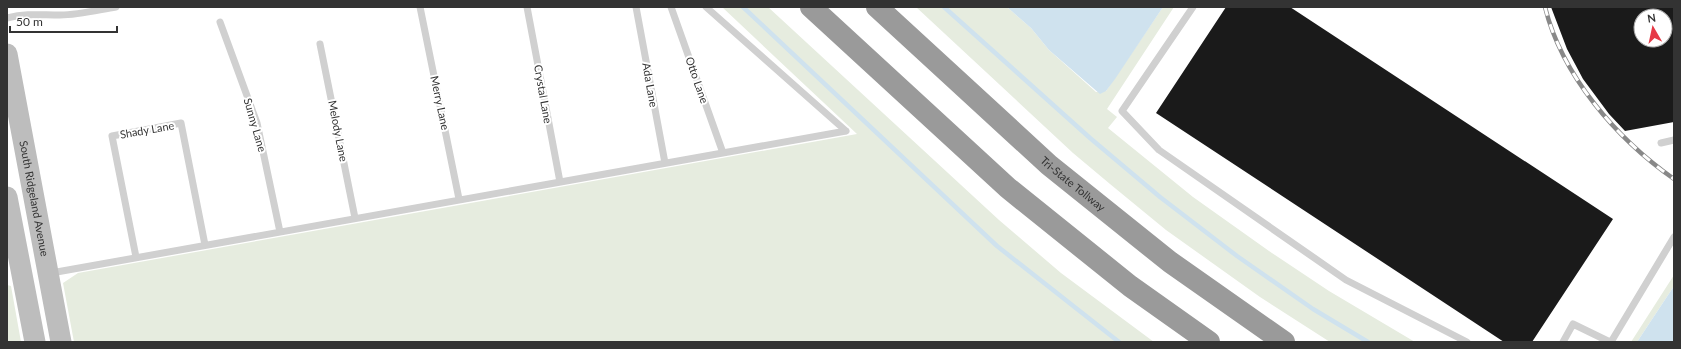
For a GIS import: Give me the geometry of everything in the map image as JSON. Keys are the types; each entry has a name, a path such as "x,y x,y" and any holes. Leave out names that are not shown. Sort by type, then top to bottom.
{"highway":[{"path":"811,7 1008,188 1130,286 1209,342"},
{"name":"Tri-State Tollway","path":"877,7 1049,165 1170,262 1284,342"}],"main road":[{"name":"South Ridgeland Avenue","path":"7,54 61,342"},
{"path":"7,197 35,342"}],"lane":[{"path":"7,18 25,14 60,15 81,10 116,7"},
{"name":"Merry Lane","path":"420,7 459,199"},
{"name":"Crystal Lane","path":"527,7 560,182"},
{"name":"Ada Lane","path":"636,7 665,163"},
{"name":"Otto Lane","path":"671,7 722,153"},
{"path":"48,274 459,199 846,131 706,7"},
{"path":"1193,7 1122,111 1159,150 1346,280 1467,342"},
{"name":"Sunny Lane","path":"220,22 257,123 280,232"},
{"name":"Melody Lane","path":"320,44 355,218"},
{"name":"Shady Lane","path":"136,257 112,136 181,123 205,245"},
{"path":"1662,143 1674,140"},
{"path":"1563,342 1573,324 1610,342 1674,237"}],"shaded area":[{"path":"722,7 768,7 999,220 1061,273 1154,342 74,342 63,283 78,273 857,134"},
{"path":"916,7 1007,7 1031,28 1049,50 1096,92 1106,91 1163,7 1174,7 1107,109 1117,117 1108,128 1193,197 1269,251 1329,291 1415,342 1330,342 1260,297 1166,230 1073,153"},
{"path":"1674,275 1674,286 1637,342 1631,342"},
{"path":"7,285 11,286 21,342 7,342"}],"water":[{"path":"1007,7 1163,7 1115,79 1106,91 1100,94 1049,50 1031,28"},
{"path":"1674,286 1674,342 1637,342"}],"building":[{"path":"1226,7 1290,7 1613,219 1532,342 1504,342 1156,113"},
{"path":"1551,7 1674,7 1674,122 1625,131 1609,114 1583,79 1567,49"}],"waterway":[{"path":"743,7 997,246 1119,342"},
{"path":"944,7 1090,138 1160,197 1237,256 1313,309 1368,342"}],"railway":[{"path":"1545,7 1553,33 1564,57 1594,104 1632,145 1674,179"}]}
